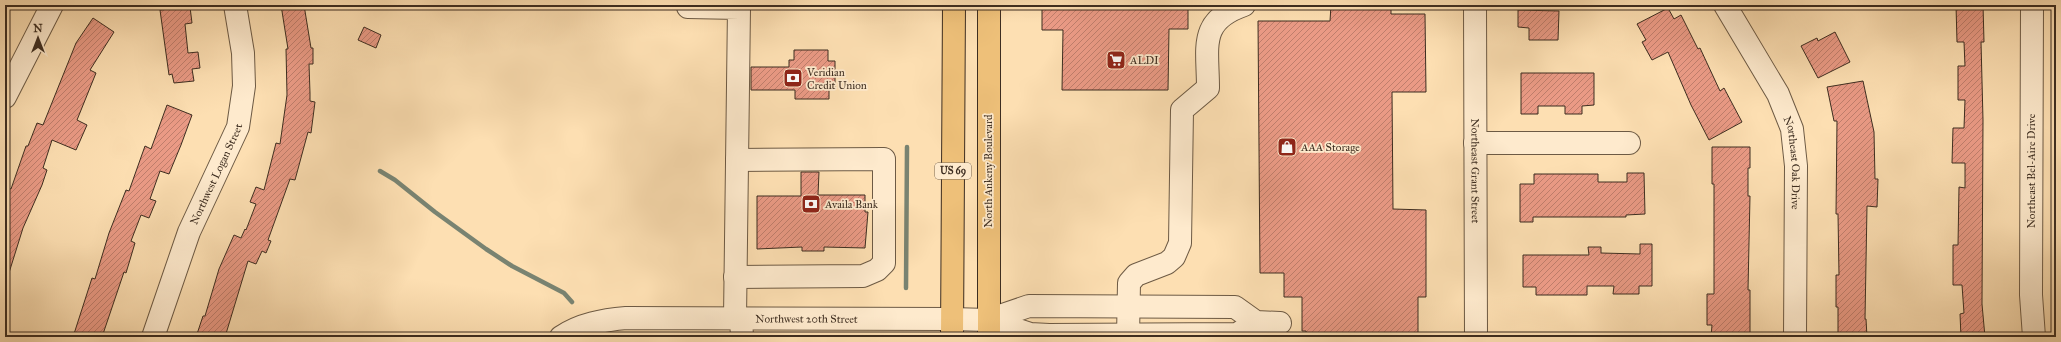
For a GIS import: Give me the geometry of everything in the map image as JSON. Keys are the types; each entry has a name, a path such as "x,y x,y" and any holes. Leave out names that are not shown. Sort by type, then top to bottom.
{"main road":[{"name":"US 69","path":"952,328 954,5"},
{"name":"North Ankeny Boulevard","path":"988,329 989,5"}],"street":[{"path":"5,97 52,5"},
{"name":"Northwest Logan Street","path":"152,337 189,232 238,127 244,86 243,53 235,5"},
{"path":"688,5 688,7 739,8 735,277 739,325"},
{"path":"1128,335 1129,283 1136,276 1167,263 1174,257 1178,250 1181,223 1182,110 1208,88 1208,33 1220,17 1230,10 1244,5"},
{"name":"Northeast Grant Street","path":"1475,5 1476,337"},
{"name":"Northeast Oak Drive","path":"1725,5 1778,94 1792,129 1796,166 1795,337"},
{"name":"Northeast Bel-Aire Drive","path":"2032,5 2031,295 2034,337"},
{"path":"752,120 753,8"},
{"path":"1475,143 1629,143"},
{"path":"735,277 863,276 877,270 884,263 884,159 737,160"},
{"path":"988,329 1029,306 1234,307 1256,322 1280,323"},
{"name":"Northwest 20th Street","path":"561,337 584,326 605,320 626,318 739,325 988,329"},
{"path":"988,329 1030,334 1237,334 1256,322"}],"building":[{"path":"281,5 304,5 311,48 313,48 313,64 309,64 310,101 315,102 311,133 308,132 295,180 290,179 268,240 271,241 266,253 262,251 256,264 248,261 225,337 196,337 203,316 205,316 219,269 234,235 241,238 245,229 246,230 256,204 250,202 256,187 264,190 276,143 280,144 287,95 286,49 288,49"},
{"name":"ALDI","path":"1042,5 1188,5 1188,29 1169,29 1168,90 1062,90 1063,30 1042,30"},
{"path":"1331,5 1391,6 1391,14 1425,14 1426,92 1392,92 1393,209 1426,210 1426,297 1418,297 1418,337 1306,337 1306,331 1302,331 1302,297 1284,297 1284,273 1260,273 1258,21 1330,21"},
{"path":"1956,5 1983,5 1984,42 1981,42 1983,120 1982,304 1985,337 1961,337 1960,314 1964,313 1962,285 1953,285 1953,245 1958,245 1959,187 1965,188 1965,163 1952,163 1953,128 1964,128 1965,100 1958,100 1958,66 1965,66 1964,42 1957,42"},
{"path":"190,7 192,23 185,24 188,53 198,52 200,68 192,69 194,81 174,83 172,74 169,75 160,10"},
{"path":"1668,8 1674,19 1681,15 1698,49 1700,48 1720,91 1724,88 1742,122 1709,140 1691,105 1668,52 1652,60 1642,42 1646,40 1637,24"},
{"path":"1518,10 1559,11 1558,40 1529,40 1529,28 1518,27"},
{"path":"93,18 114,32 90,70 96,73 77,120 87,125 76,150 52,140 43,168 47,170 42,185 23,228 8,276 5,276 5,197 8,188 11,189 26,146 28,146 37,123 43,125 76,43"},
{"path":"364,27 381,35 376,48 358,40"},
{"path":"1835,32 1850,62 1818,78 1801,46 1817,38 1818,41"},
{"name":"Veridian Credit Union","path":"794,50 828,50 828,61 835,61 835,88 829,88 829,99 795,99 795,90 751,90 751,67 789,67 789,60 794,60"},
{"path":"1521,73 1594,73 1594,105 1582,106 1582,114 1565,114 1565,106 1538,106 1538,114 1521,114"},
{"path":"1863,81 1874,132 1875,179 1878,179 1877,207 1867,206 1865,319 1867,337 1838,337 1838,307 1836,307 1836,275 1839,275 1838,214 1836,214 1837,121 1834,121 1827,87"},
{"path":"167,105 192,115 181,145 169,174 160,171 150,199 156,201 149,218 141,215 131,241 135,243 126,273 124,272 102,337 73,337 92,278 95,279 109,233 126,190 129,191 145,146 151,149"},
{"path":"1712,147 1750,147 1750,168 1748,168 1748,196 1750,196 1748,290 1750,290 1750,337 1711,337 1712,325 1707,325 1707,294 1714,294 1714,184 1712,184"},
{"name":"Availa Bank","path":"801,172 819,172 818,195 865,195 865,212 868,212 865,248 824,247 824,251 802,251 802,247 757,249 757,196 801,196"},
{"path":"1627,173 1644,173 1645,214 1626,215 1626,217 1533,217 1533,222 1520,222 1520,184 1534,184 1534,174 1598,174 1598,182 1627,182"},
{"path":"1640,244 1652,244 1652,286 1639,286 1639,294 1613,294 1614,286 1587,286 1587,295 1536,295 1536,287 1523,287 1523,255 1589,255 1588,247 1601,247 1601,253 1640,254"}],"waterway":[{"path":"906,288 907,147"},
{"path":"380,171 395,180 435,212 486,249 512,266 564,293 572,302"}],"place":[{"name":"ALDI","path":"1116,60"},
{"name":"Veridian Credit Union","path":"793,78"},
{"name":"AAA Storage","path":"1287,147"},
{"name":"Availa Bank","path":"811,204"}]}
